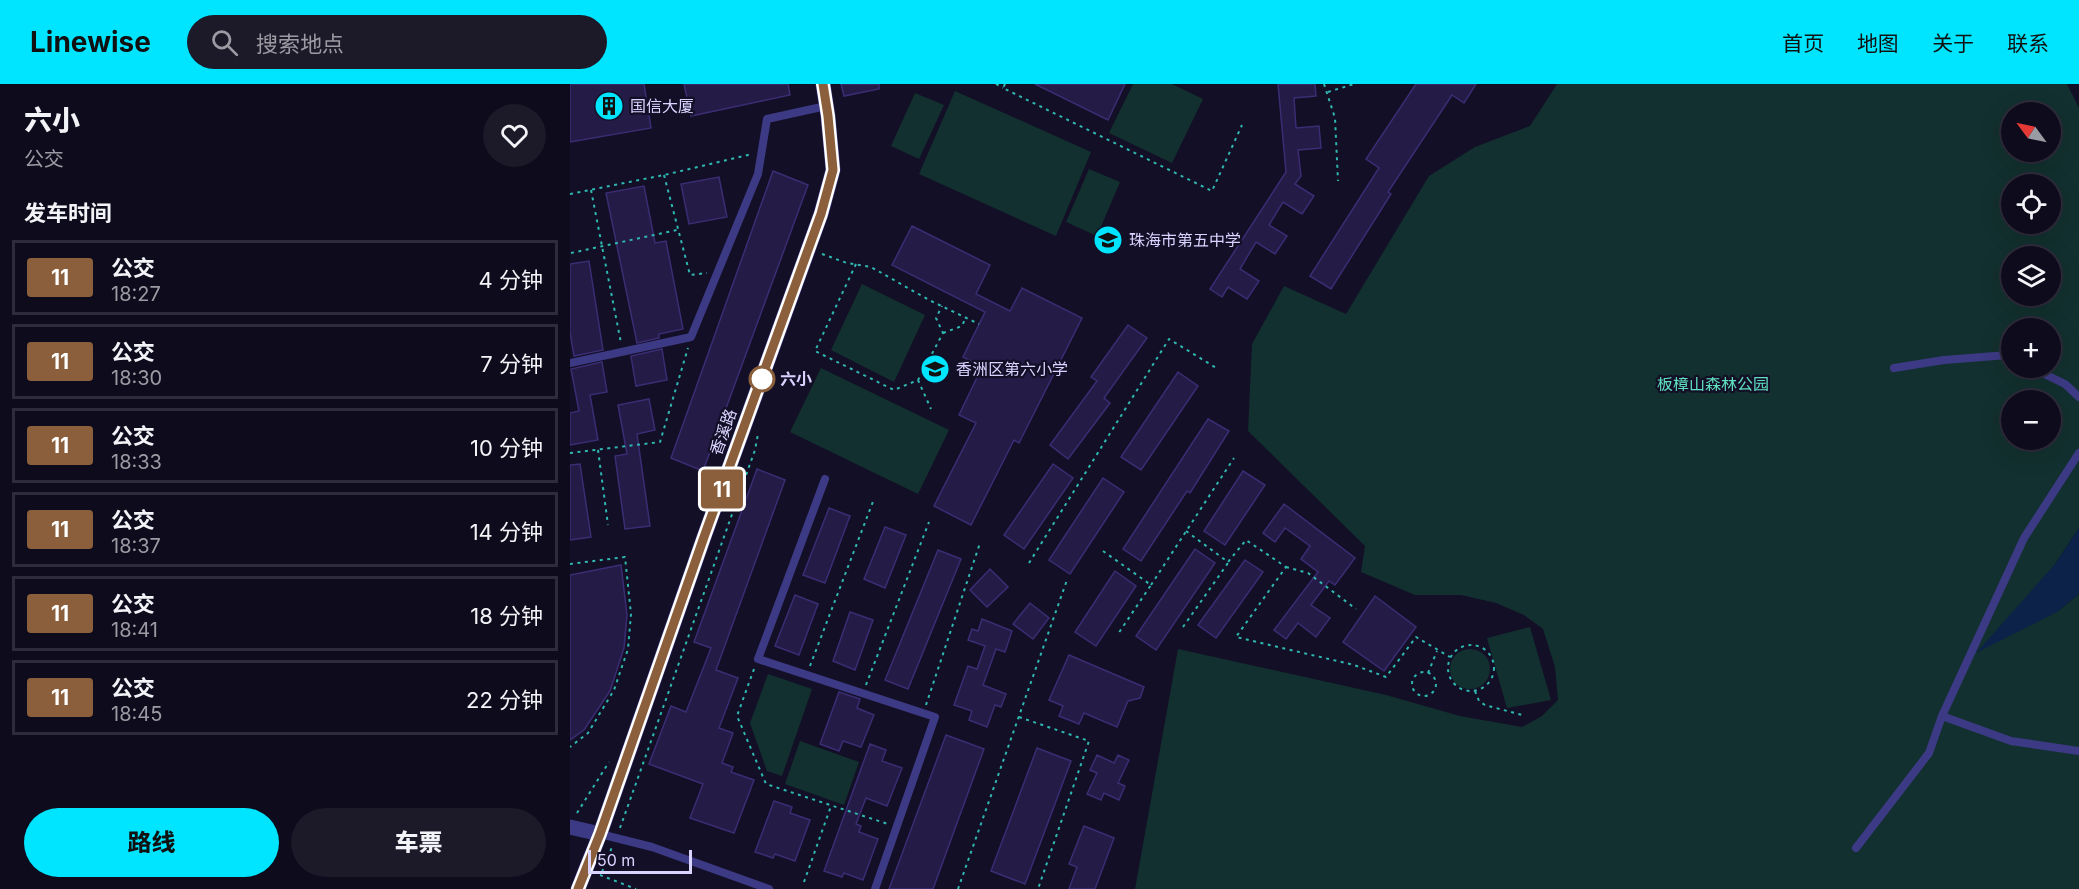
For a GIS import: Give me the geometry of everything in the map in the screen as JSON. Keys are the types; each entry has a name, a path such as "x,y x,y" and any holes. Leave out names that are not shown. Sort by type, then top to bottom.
{"street":[{"name":"香溪路","path":"578,889 600,834 821,214 833,170 823,84"},
{"path":"570,826 600,834"}],"lane":[{"path":"570,363 692,337 758,174 767,119 826,106"},
{"path":"1894,368 1944,360 2001,356"},
{"path":"2053,378 2065,384 2079,397"},
{"path":"1856,848 1929,753 1942,716 2024,538 2079,453"},
{"path":"825,479 758,659 936,717 875,889"},
{"path":"1942,716 2012,741 2079,751"},
{"path":"600,834 651,847 769,889"}],"path":[{"path":"996,84 1212,191 1242,125"},
{"path":"1324,84 1335,118 1338,181"},
{"path":"1326,92 1354,84"},
{"path":"570,194 762,152"},
{"path":"664,175 690,275 718,272"},
{"path":"591,190 623,353"},
{"path":"570,249 570,253 678,229"},
{"path":"808,249 847,263 872,267 979,324"},
{"path":"856,264 815,351 894,390 918,380 943,333 962,326 966,318"},
{"path":"942,306 936,318 943,333"},
{"path":"570,453 660,442 692,337"},
{"path":"1029,563 1169,339 1218,369"},
{"path":"918,380 931,409"},
{"path":"598,450 608,525"},
{"path":"1118,634 1234,458"},
{"path":"806,675 874,499"},
{"path":"863,693 929,522"},
{"path":"1186,531 1228,562"},
{"path":"1183,627 1246,540 1286,567 1308,573 1356,609"},
{"path":"923,713 980,543"},
{"path":"1103,551 1152,585"},
{"path":"570,564 625,557 631,614 628,649 614,690 588,733 570,747"},
{"path":"1286,567 1236,637 1354,665 1386,677 1416,637 1450,657"},
{"path":"958,889 1067,580"},
{"path":"1472,645 1489,654 1493,673 1487,685 1475,691 1462,690 1452,682 1448,670 1450,657 1460,648 1472,645"},
{"path":"1428,673 1438,650"},
{"path":"758,659 737,716 766,784 897,827"},
{"path":"1420,672 1428,673 1434,677 1435,688 1430,694 1421,696 1412,688 1412,680 1420,672"},
{"path":"1475,691 1479,701 1485,705 1522,715"},
{"path":"1019,717 1089,741 1038,889"},
{"path":"804,882 832,805"},
{"path":"586,870 636,889"}],"green space":[{"path":"1133,84 1172,84 1203,99 1172,163 1109,133"},
{"name":"板樟山森林公园","path":"1557,84 2067,84 2079,108 2079,528 2055,564 2057,612 2079,594 2079,889 1135,889 1178,649 1386,695 1460,716 1522,727 1542,716 1558,700 1555,667 1543,629 1524,615 1496,603 1461,595 1415,595 1361,572 1365,546 1248,431 1252,344 1284,286 1346,314 1429,176 1475,147 1530,126"},
{"path":"955,91 1091,152 1056,236 919,174"},
{"path":"915,93 944,105 919,159 891,146"},
{"path":"1089,169 1120,182 1097,236 1066,222"},
{"path":"862,284 925,315 894,382 831,350"},
{"path":"821,368 949,430 918,494 790,432"},
{"path":"1530,627 1551,700 1507,708 1487,638"},
{"path":"1470,649 1484,655 1490,669 1484,683 1470,689 1456,683 1450,669 1456,655"},
{"path":"768,674 812,689 782,776 767,771 750,723"},
{"path":"800,741 859,762 844,805 785,784"}],"water":[{"path":"2079,528 2079,594 2057,612 1976,653 2055,564"}],"building":[{"name":"国信大厦","path":"570,84 644,84 651,128 570,142"},
{"path":"684,84 788,84 790,95 691,116"},
{"path":"841,84 879,84 879,89 844,96"},
{"path":"1035,84 1125,84 1108,120"},
{"path":"1278,84 1315,84 1316,96 1294,98 1296,128 1319,126 1321,148 1298,150 1301,176 1295,184 1314,196 1302,214 1283,202 1269,225 1287,236 1275,254 1256,242 1240,269 1259,281 1247,299 1228,287 1222,297 1210,289 1286,172"},
{"path":"1416,84 1476,84 1464,103 1452,95 1388,192 1391,194 1331,289 1310,276 1379,168 1366,159"},
{"path":"773,171 808,185 703,471 671,458"},
{"path":"719,177 727,217 689,224 681,184"},
{"path":"644,186 655,243 666,241 683,329 659,334 659,338 637,343 606,193"},
{"path":"912,226 990,265 976,294 1010,311 1022,288 1082,318 1019,443 1014,440 971,525 934,506 976,423 959,415 982,367 963,357 985,312 892,265"},
{"path":"589,261 603,350 574,356 570,332 570,264"},
{"path":"1128,325 1147,338 1104,398 1110,403 1068,459 1050,445 1097,381 1091,377"},
{"path":"662,349 667,380 636,386 631,356"},
{"path":"602,362 607,392 590,395 598,440 570,445 570,413 579,411 571,369"},
{"path":"1178,372 1198,386 1141,470 1121,457"},
{"path":"649,399 655,430 637,434 650,526 625,529 615,456 627,454 618,405"},
{"path":"1208,419 1229,431 1190,493 1187,491 1141,561 1123,549"},
{"path":"580,464 591,537 570,540 570,465"},
{"path":"1053,464 1073,478 1024,549 1004,535"},
{"path":"757,469 785,480 716,670 738,678 719,728 733,733 722,763 733,767 731,772 754,780 734,833 690,818 703,784 649,764 671,706 686,712 711,648 694,642"},
{"path":"1243,471 1265,485 1225,545 1204,531"},
{"path":"1103,478 1124,492 1070,574 1049,560"},
{"path":"1284,504 1355,558 1335,585 1329,581 1311,605 1330,618 1316,637 1298,623 1286,639 1274,630 1318,572 1301,559 1310,546 1285,528 1275,542 1263,533"},
{"path":"829,508 850,516 825,583 803,575"},
{"path":"885,527 906,535 885,588 864,579"},
{"path":"1195,549 1215,563 1156,650 1136,636"},
{"path":"938,550 961,559 908,689 885,680"},
{"path":"1245,560 1263,572 1216,638 1198,625"},
{"path":"621,565 627,615 624,648 610,691 584,730 570,740 570,575"},
{"path":"990,569 1008,587 987,607 970,590"},
{"path":"1115,571 1136,586 1096,646 1075,632"},
{"path":"795,595 818,604 799,655 775,646"},
{"path":"1375,596 1416,627 1384,671 1343,642"},
{"path":"1030,603 1049,618 1033,639 1013,624"},
{"path":"850,612 873,620 855,670 833,661"},
{"path":"982,619 1012,631 1005,652 996,649 983,685 1006,694 1001,707 995,705 987,727 969,720 972,711 954,705 968,666 977,669 985,646 968,640 972,629 978,631"},
{"path":"1069,655 1144,687 1140,698 1128,701 1117,727 1084,713 1079,724 1059,716 1063,706 1049,700"},
{"path":"839,692 860,699 857,708 874,715 861,747 843,741 839,751 820,744"},
{"path":"946,735 984,749 933,889 889,889"},
{"path":"870,744 886,750 882,761 902,768 887,806 866,798 856,824 861,826 859,832 878,839 863,880 844,873 842,877 824,871"},
{"path":"1037,748 1071,761 1025,884 991,871"},
{"path":"1097,755 1114,763 1118,755 1129,760 1118,783 1125,786 1119,800 1104,793 1101,800 1087,794 1097,773 1090,770"},
{"path":"774,801 792,807 790,813 810,820 795,861 775,854 773,858 755,852"},
{"path":"1084,826 1114,838 1095,889 1069,889 1077,867 1069,864"}],"bus line":[{"name":"11","path":"578,889 600,834 821,214 833,170 823,84"}],"place":[{"name":"国信大厦","path":"609,106"},
{"name":"珠海市第五中学","path":"1108,240"},
{"name":"香洲区第六小学","path":"935,369"},
{"name":"六小","path":"762,379"}]}
